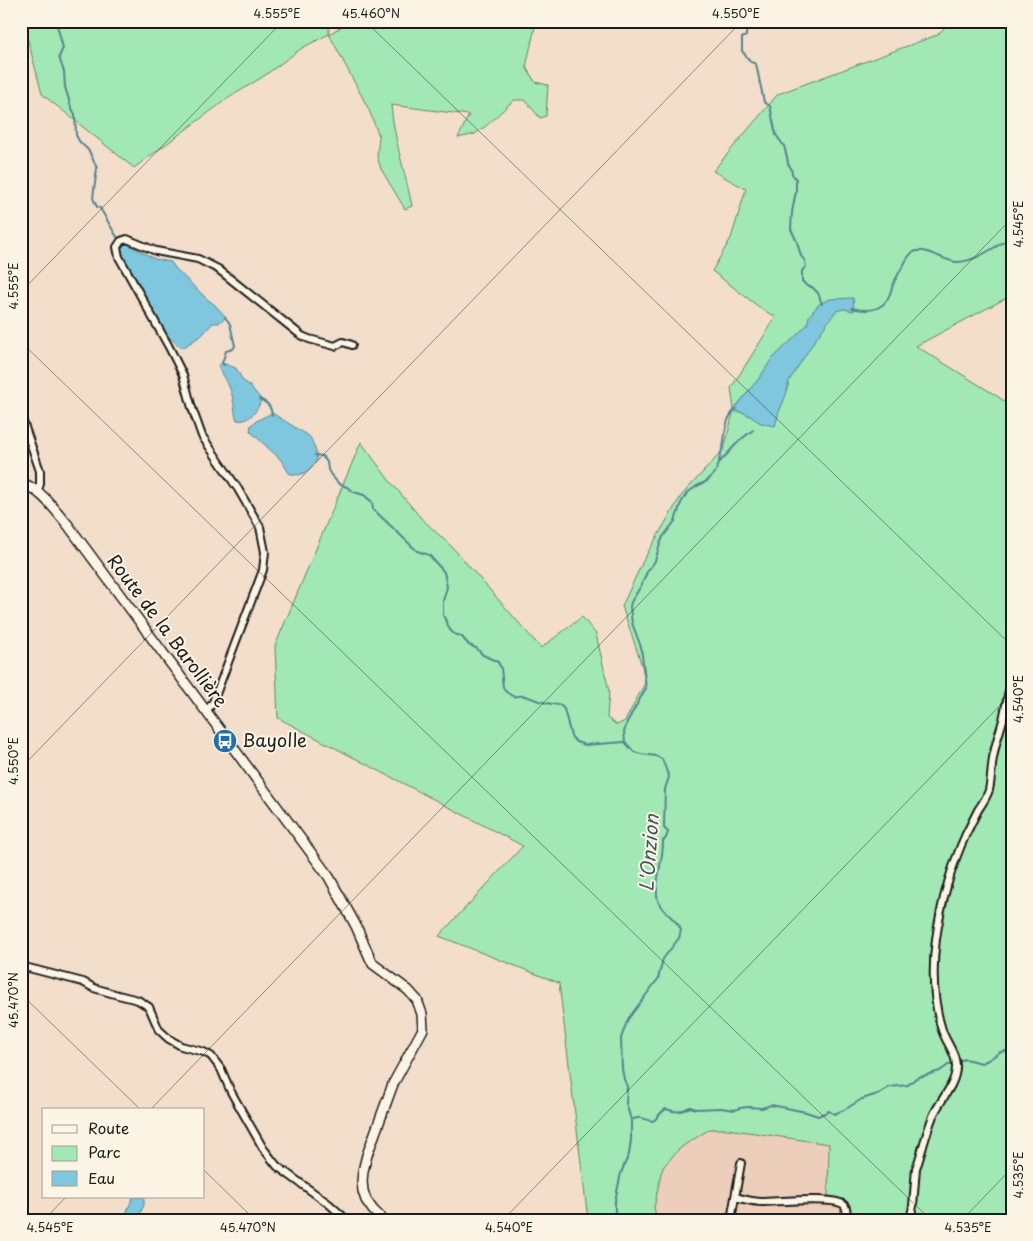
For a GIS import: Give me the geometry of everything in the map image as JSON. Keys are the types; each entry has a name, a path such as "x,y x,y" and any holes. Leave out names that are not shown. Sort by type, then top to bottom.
{"main road":[{"name":"Route de la Barollière","path":"21,483 28,485 44,497 68,525 330,877 374,964 408,990 417,1000 422,1014 423,1029 393,1084 367,1155 362,1176 366,1200 383,1220"},
{"path":"477,1220 484,1220"}],"street":[{"path":"207,712 213,702 247,612 262,570 266,552 260,527 238,489 202,436 183,375 119,257 117,247 121,241 127,239 156,251 198,259 218,269 302,336 335,346 343,342 352,345"},
{"path":"21,416 40,471 40,484 37,492"},
{"path":"910,1220 918,1163 933,1118 955,1077 956,1068 953,1052 941,1028 933,978 939,921 957,856 973,819 989,791 993,755 1012,679"},
{"path":"21,966 83,982 94,988 138,1000 149,1007 160,1030 169,1039 181,1046 212,1056 221,1069 231,1092 263,1148 277,1166 329,1204 347,1220"},
{"path":"731,1220 741,1163"},
{"path":"735,1197 761,1202 825,1200 839,1202 846,1206 846,1220"}],"shaded area":[{"path":"710,1129 727,1129 829,1144 828,1196 841,1207 839,1220 657,1220 654,1208 664,1166 678,1150"}],"green space":[{"path":"23,21 329,21 329,34 302,48 264,76 227,99 134,168 42,94"},
{"path":"351,21 535,21 526,67 535,82 548,85 546,116 540,118 525,100 514,100 475,134 458,138 469,115 391,105 397,143 412,206 405,209 381,169 377,156 379,136 369,110 329,34"},
{"path":"951,21 1012,21 1012,295 916,346 1012,407 1012,1220 839,1220 841,1207 828,1196 829,1144 727,1129 710,1129 678,1150 664,1166 654,1208 657,1220 588,1220 559,983 439,936 523,846 278,718 275,646 361,442 389,480 421,518 453,548 541,648 582,617 596,634 609,691 607,718 617,725 625,721 645,683 642,666 622,606 644,559 681,496 724,449 734,409 731,388 776,317 763,310 712,271 731,238 746,189 713,171 778,94 937,35"}],"water":[{"path":"127,244 155,259 171,262 226,317 219,323 213,323 202,335 184,347 180,347 162,329 132,271 123,258 121,249 123,245"},
{"path":"853,298 854,311 844,309 836,311 789,381 775,426 761,423 745,414 736,412 734,409 771,360 807,325 809,316 819,304 830,299"},
{"path":"222,363 236,368 243,381 261,399 252,415 245,420 237,420 231,391 218,366"},
{"path":"272,413 311,439 317,460 305,472 298,475 289,473 281,460 250,431 251,425"},
{"path":"133,1198 144,1198 144,1205 138,1218 127,1214"}],"waterway":[{"path":"56,21 63,48 59,57 64,72 65,87 75,114 76,135 89,151 97,168 93,198 117,237"},
{"path":"747,21 746,36 742,38 742,51 751,62 756,64 764,102 770,106 776,135 784,146 788,164 796,179 791,229 801,256 805,261 806,266 802,271 802,281 818,293 822,304"},
{"name":"L'Onzion","path":"852,308 871,310 884,304 894,282 912,253 922,251 951,261 964,261 978,257 1012,238"},
{"path":"224,365 222,363 226,351 233,349 235,346 230,324 225,317"},
{"path":"259,399 268,405 272,415"},
{"name":"L'Onzion","path":"719,463 727,422 736,409"},
{"name":"L'Onzion","path":"612,1220 621,1173 629,1154 631,1140 631,1120 626,1103 627,1086 622,1069 621,1038 628,1019 658,979 663,959 679,938 681,930 677,923 661,907 657,897 657,882 663,841 668,832 664,828 665,789 669,777 662,759 634,752 625,742 624,732 627,722 646,688 641,647 632,623 630,607 647,572 655,561 663,537 675,521 681,503 687,493 707,481 715,473 719,463 739,441 753,430"},
{"path":"315,455 322,456 327,462 328,470 339,484 364,495 372,502 373,509 417,551 429,555 444,572 447,587 443,601 443,615 450,630 454,634 461,636 469,645 476,648 483,655 498,662 501,668 503,687 506,692 514,697 525,696 560,705 564,709 571,736 576,742 585,745 625,742"},
{"path":"958,1061 965,1059 982,1063 1000,1052 1012,1050"},
{"path":"631,1120 641,1118 653,1121 666,1109 678,1111 690,1107 696,1109 721,1108 735,1110 748,1107 762,1108 771,1105 818,1116 829,1111 834,1114 890,1087 908,1085 916,1078 940,1071 953,1064"}],"place":[{"name":"Bayolle","path":"225,741"}]}
